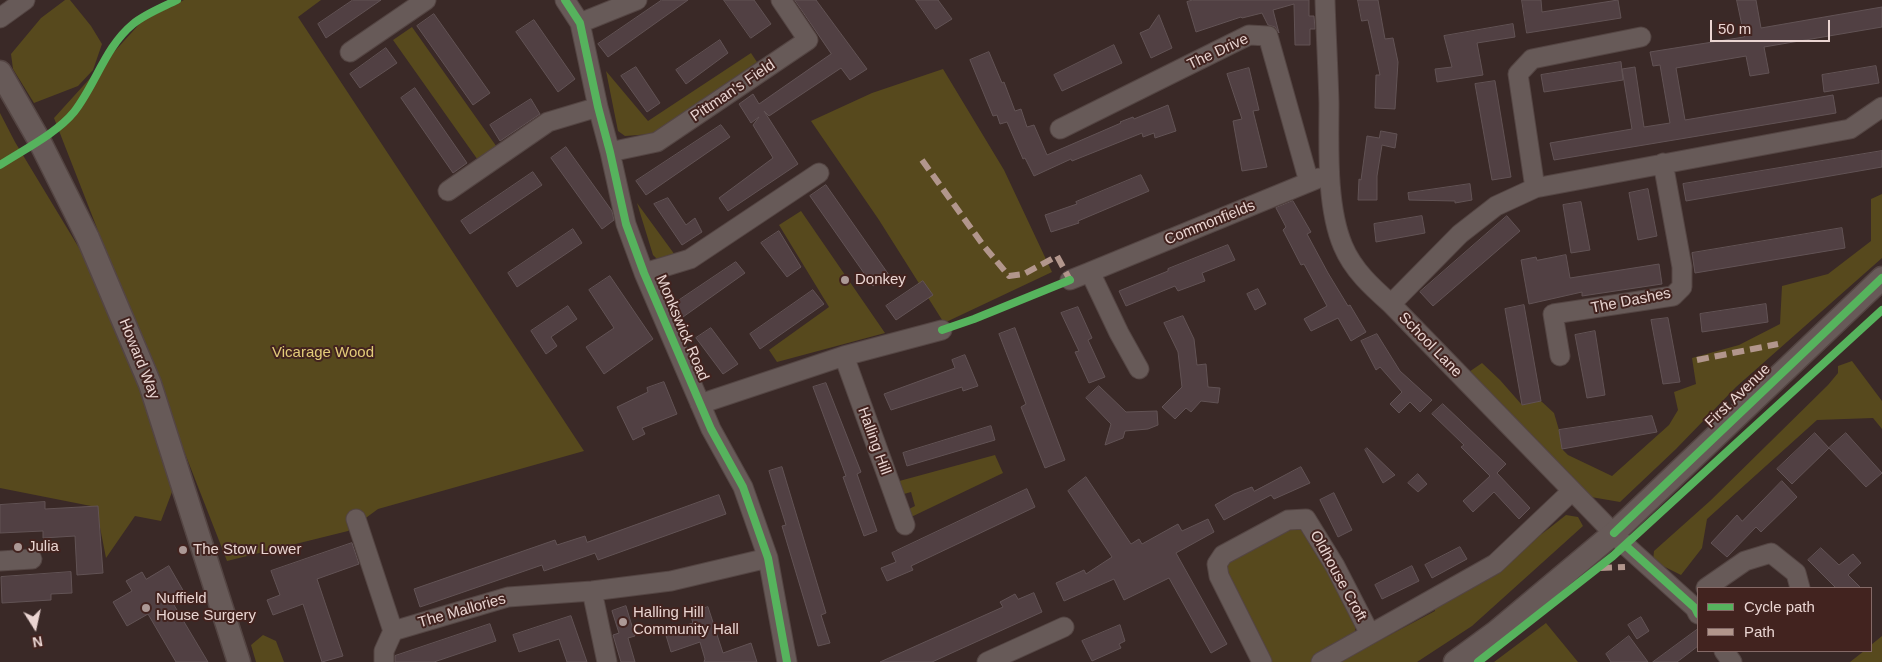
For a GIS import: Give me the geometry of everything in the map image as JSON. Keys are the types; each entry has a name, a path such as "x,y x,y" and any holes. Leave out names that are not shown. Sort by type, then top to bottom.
{"street":[{"path":"0,18 25,0"},
{"path":"350,52 426,0"},
{"name":"Monkswick Road","path":"566,0 580,23 625,222 644,273 711,430 743,487 768,558 788,662"},
{"path":"580,23 636,0"},
{"name":"Pittman's Field","path":"610,152 657,142 808,40 781,0"},
{"name":"School Lane","path":"1325,0 1329,86 1330,174 1335,223 1342,246 1354,267 1614,533 1695,603"},
{"name":"The Drive","path":"1060,129 1249,35 1268,36 1309,182"},
{"path":"1535,188 1518,74 1532,59 1641,37"},
{"name":"Howard Way","path":"0,72 39,140 88,238 150,384 239,662"},
{"path":"448,192 548,122 598,107"},
{"path":"1391,304 1460,234 1496,206 1535,188 1662,163 1817,137 1850,129 1882,108"},
{"name":"The Dashes","path":"1560,356 1553,314 1673,296 1682,286 1682,267 1662,163"},
{"path":"644,273 690,260 818,173"},
{"name":"Commonfields","path":"1070,280 1330,174"},
{"path":"1090,272 1139,369"},
{"name":"First Avenue","path":"1455,662 1496,632 1614,533 1882,278"},
{"path":"700,404 844,356 942,330"},
{"name":"Halling Hill","path":"844,356 905,525"},
{"name":"Oldhouse Croft","path":"1321,662 1494,564 1572,491"},
{"path":"356,519 393,631 384,651 384,662"},
{"name":"Oldhouse Croft","path":"1262,662 1220,576 1217,564 1223,555 1288,520 1306,519 1335,566 1370,634"},
{"path":"1707,587 1745,561 1771,553 1796,573 1800,587"},
{"path":"0,560 32,558"},
{"name":"The Mallories","path":"393,631 508,596 592,591 671,580 768,558"},
{"path":"592,591 607,662"},
{"path":"987,662 1064,627"}],"green space":[{"path":"65,0 70,0 91,26 102,44 93,70 78,86 34,103 13,69 11,54 41,18"},
{"name":"Vicarage Wood","path":"184,0 321,0 298,17 584,451 378,509 348,531 227,561 54,118 143,20"},
{"path":"412,27 499,150 480,163 393,40"},
{"path":"751,53 757,62 667,125 651,134 625,136 618,131 606,71 648,121"},
{"path":"943,69 1004,170 1052,272 944,323 879,220 811,121 872,93"},
{"path":"0,113 15,142 99,281 148,397 175,484 161,521 135,516 106,558 96,507 0,488"},
{"path":"1882,194 1882,258 1736,387 1676,449 1620,502 1591,497 1466,374 1482,363 1522,405 1541,401 1554,413 1562,449 1568,455 1612,476 1669,425 1678,410 1674,392 1696,384 1692,358 1739,345 1780,324 1782,286 1828,274 1871,241 1871,199"},
{"path":"637,203 675,255 657,259 653,255"},
{"path":"801,211 885,333 777,362 769,350 829,307 779,225"},
{"path":"1852,361 1882,401 1882,429 1873,418 1817,420 1707,519 1702,548 1681,575 1653,561 1654,551 1710,501 1828,385 1838,373 1838,366"},
{"path":"995,455 1003,473 907,519 903,512 915,506 911,492 897,496 892,483"},
{"path":"1566,515 1578,517 1583,526 1472,626 1417,662 1339,662 1435,611 1434,605 1502,563"},
{"path":"1295,526 1308,533 1356,623 1354,641 1316,662 1272,662 1228,582 1225,566 1231,554"},
{"path":"1546,623 1578,662 1494,662"},
{"path":"263,635 276,641 284,662 256,662 251,645"},
{"path":"1882,636 1882,662 1850,662 1863,652 1872,652 1872,644"}],"building":[{"path":"353,0 381,0 326,38 318,24"},
{"path":"662,0 688,0 608,57 598,44"},
{"path":"724,0 754,0 771,24 751,38"},
{"path":"795,0 816,0 867,69 850,80 841,68 769,116 764,111 798,164 728,211 719,198 773,158 753,125 759,117 751,123 739,104 753,94 759,104 831,54"},
{"path":"916,0 938,0 952,19 936,29"},
{"path":"1193,0 1309,0 1309,16 1314,16 1315,29 1310,29 1310,45 1295,45 1294,4 1273,10 1279,33 1275,27 1268,25 1262,13 1241,17 1196,32 1187,2"},
{"path":"1358,0 1378,0 1385,39 1393,38 1398,62 1395,109 1375,108 1376,75 1380,75 1368,20 1362,21"},
{"path":"1522,0 1541,0 1542,12 1618,0 1621,18 1527,33"},
{"path":"1737,0 1756,0 1761,28 1882,7 1882,27 1764,47 1769,73 1750,76 1746,56 1676,68 1685,120 1833,95 1836,113 1554,160 1550,143 1632,129 1622,69 1635,67 1644,127 1670,123 1660,65 1653,66 1650,52 1744,37"},
{"path":"434,14 490,93 473,105 417,26"},
{"path":"1159,15 1172,48 1151,58 1140,33 1149,29"},
{"path":"534,20 575,79 558,92 516,32"},
{"path":"1513,24 1515,37 1477,43 1483,75 1437,82 1435,69 1452,67 1444,36"},
{"path":"720,40 728,53 686,84 676,70"},
{"path":"1114,45 1122,63 1062,91 1054,75"},
{"path":"386,48 397,63 360,88 350,74"},
{"path":"989,52 1002,83 1004,82 1015,111 1021,109 1027,127 1034,125 1047,155 1120,122 1133,117 1134,119 1168,105 1176,131 1155,138 1154,133 1143,137 1142,133 1072,161 1071,159 1034,176 1025,158 1023,159 1007,122 1000,124 997,115 993,116 970,60"},
{"path":"1621,62 1623,80 1544,92 1541,75"},
{"path":"1876,66 1879,83 1824,92 1822,75"},
{"path":"636,67 660,103 647,112 621,76"},
{"path":"1249,68 1259,110 1253,111 1267,167 1242,171 1233,121 1242,119 1227,74"},
{"path":"1495,81 1511,177 1492,180 1475,84"},
{"path":"415,88 467,163 453,173 401,98"},
{"path":"531,99 540,114 500,141 490,125"},
{"path":"721,125 730,137 646,195 636,181"},
{"path":"1381,131 1397,134 1395,148 1382,145 1377,176 1377,200 1358,200 1359,179 1361,180 1367,136 1379,138"},
{"path":"566,147 612,211 614,220 602,229 551,158"},
{"path":"1882,151 1882,167 1686,201 1683,184"},
{"path":"533,172 542,185 470,234 461,221"},
{"path":"1141,175 1149,191 1078,221 1079,223 1051,232 1045,215 1077,204 1076,202"},
{"path":"1470,184 1472,200 1455,203 1455,201 1409,200 1408,193"},
{"path":"826,185 889,275 873,286 810,196"},
{"path":"1648,189 1657,236 1638,240 1629,193"},
{"path":"668,198 686,225 695,218 702,232 682,245 654,204"},
{"path":"1293,201 1311,232 1307,234 1328,273 1366,332 1351,341 1338,318 1311,331 1304,319 1327,306 1304,264 1301,265 1283,230 1286,227 1276,208"},
{"path":"1581,202 1590,250 1571,253 1563,205"},
{"path":"1422,216 1425,233 1376,242 1374,224"},
{"path":"1507,216 1520,231 1433,306 1420,292"},
{"path":"1842,228 1845,248 1695,273 1692,253"},
{"path":"573,229 582,243 517,287 508,273"},
{"path":"779,231 801,267 787,277 761,243"},
{"path":"1228,245 1235,260 1202,273 1205,281 1178,291 1175,286 1126,306 1119,291"},
{"path":"1566,255 1570,278 1659,264 1662,284 1582,296 1582,292 1529,304 1521,260 1536,257 1537,260"},
{"path":"736,262 745,273 683,317 675,303"},
{"path":"610,276 653,339 604,374 586,347 614,328 589,290"},
{"path":"923,281 933,295 896,320 886,306"},
{"path":"1258,289 1266,304 1255,310 1247,294"},
{"path":"813,290 824,304 760,349 750,334"},
{"path":"1766,304 1768,322 1702,332 1700,314"},
{"path":"1524,305 1541,401 1522,405 1505,309"},
{"path":"568,306 577,319 551,337 557,346 546,354 531,331"},
{"path":"1078,307 1092,338 1088,340 1105,377 1089,383 1075,352 1079,351 1061,313"},
{"path":"1183,316 1194,339 1197,365 1206,364 1208,387 1220,388 1218,403 1201,401 1191,412 1186,408 1175,419 1162,407 1182,387 1178,352 1164,323"},
{"path":"1668,318 1680,382 1663,384 1651,320"},
{"path":"711,328 738,364 723,374 696,338"},
{"path":"1015,328 1065,460 1045,468 1021,407 1026,404 999,334"},
{"path":"1595,331 1605,395 1587,398 1575,335"},
{"path":"1377,334 1400,371 1432,400 1420,412 1410,402 1399,413 1390,404 1402,392 1380,367 1376,370 1361,341"},
{"path":"965,355 978,386 963,391 962,387 891,410 884,394 955,368 952,360"},
{"path":"664,382 677,414 642,428 645,434 633,440 617,407 648,392 647,388"},
{"path":"826,383 861,472 857,474 877,531 864,536 843,477 846,476 813,387"},
{"path":"1099,386 1126,412 1157,411 1158,425 1148,429 1125,431 1123,438 1105,445 1111,424 1086,398"},
{"path":"1443,404 1506,464 1497,473 1530,508 1519,519 1494,492 1473,512 1463,501 1490,476 1461,447 1464,445 1432,414"},
{"path":"1652,416 1657,432 1562,449 1559,430"},
{"path":"991,426 995,440 907,466 903,453"},
{"path":"1815,433 1829,448 1792,484 1777,469"},
{"path":"1846,433 1882,473 1866,487 1829,448"},
{"path":"1367,448 1395,475 1383,483 1365,450"},
{"path":"782,467 826,613 821,615 830,643 818,646 782,526 786,525 769,471"},
{"path":"1301,467 1310,483 1274,499 1271,495 1224,520 1215,505 1234,494 1252,487 1254,491"},
{"path":"1418,474 1427,484 1418,492 1408,483"},
{"path":"1086,477 1131,544 1139,539 1142,544 1178,524 1182,531 1208,519 1214,532 1176,553 1227,644 1211,653 1169,578 1124,600 1114,579 1064,601 1056,583 1084,570 1086,574 1112,557 1068,491"},
{"path":"1782,481 1797,497 1761,532 1756,527 1727,557 1711,543 1737,515 1742,521"},
{"path":"1027,489 1035,507 911,566 913,570 887,581 881,568 896,562 892,553"},
{"path":"1334,493 1352,530 1338,537 1320,500"},
{"path":"719,495 726,514 598,560 595,553 544,571 542,565 420,607 414,589 555,540 557,545 585,536 587,542"},
{"path":"45,502 45,509 98,506 103,573 77,575 75,536 43,538 43,531 0,533 0,505"},
{"path":"352,543 359,564 317,579 343,656 322,662 303,604 273,615 267,600 280,595 271,571"},
{"path":"1460,547 1467,559 1432,578 1425,565"},
{"path":"1821,548 1839,565 1853,554 1861,563 1848,575 1860,587 1835,587 1808,560"},
{"name":"Nuffield House Surgery","path":"169,566 184,592 171,600 208,662 176,662 148,614 127,626 113,602 132,591 126,581 142,572 146,579"},
{"path":"1412,566 1419,581 1382,599 1375,585"},
{"path":"71,572 72,593 51,594 51,600 2,603 1,577"},
{"path":"1034,593 1042,612 932,662 880,662 1003,607 1000,602 1015,594 1018,599"},
{"name":"Halling Hill Community Hall","path":"626,606 635,636 628,638 635,662 621,662 613,635 619,633 612,611"},
{"path":"708,607 723,653 751,643 757,662 704,662 705,659 700,642 671,652 665,632 693,623 690,613"},
{"path":"571,616 587,662 567,662 559,639 519,652 513,635"},
{"path":"1641,617 1649,631 1637,639 1628,625"},
{"path":"490,624 496,641 434,662 395,662 395,656"},
{"path":"1120,625 1125,641 1119,644 1121,648 1092,661 1082,641"},
{"path":"1697,630 1697,647 1677,662 1653,662"},
{"path":"1629,636 1648,662 1611,662 1606,654"}],"marked path":[{"path":"922,160 983,245 1009,276 1024,274 1057,256 1070,280"},
{"path":"1697,360 1778,344"},
{"path":"1600,568 1625,567"}],"cycle path":[{"path":"0,165 39,141 67,120 82,101 123,33 143,17 177,0"},
{"path":"565,0 580,23 626,224 644,273 711,429 743,487 768,558 787,662"},
{"path":"1614,533 1882,278"},
{"path":"942,330 1070,280"},
{"path":"1478,662 1613,556 1882,310"},
{"path":"1625,545 1695,608 1697,612"}],"place":[{"name":"Donkey","path":"845,280"},
{"name":"Julia","path":"18,547"},
{"name":"The Stow Lower","path":"183,550"},
{"name":"Nuffield House Surgery","path":"146,608"},
{"name":"Halling Hill Community Hall","path":"623,622"}]}
